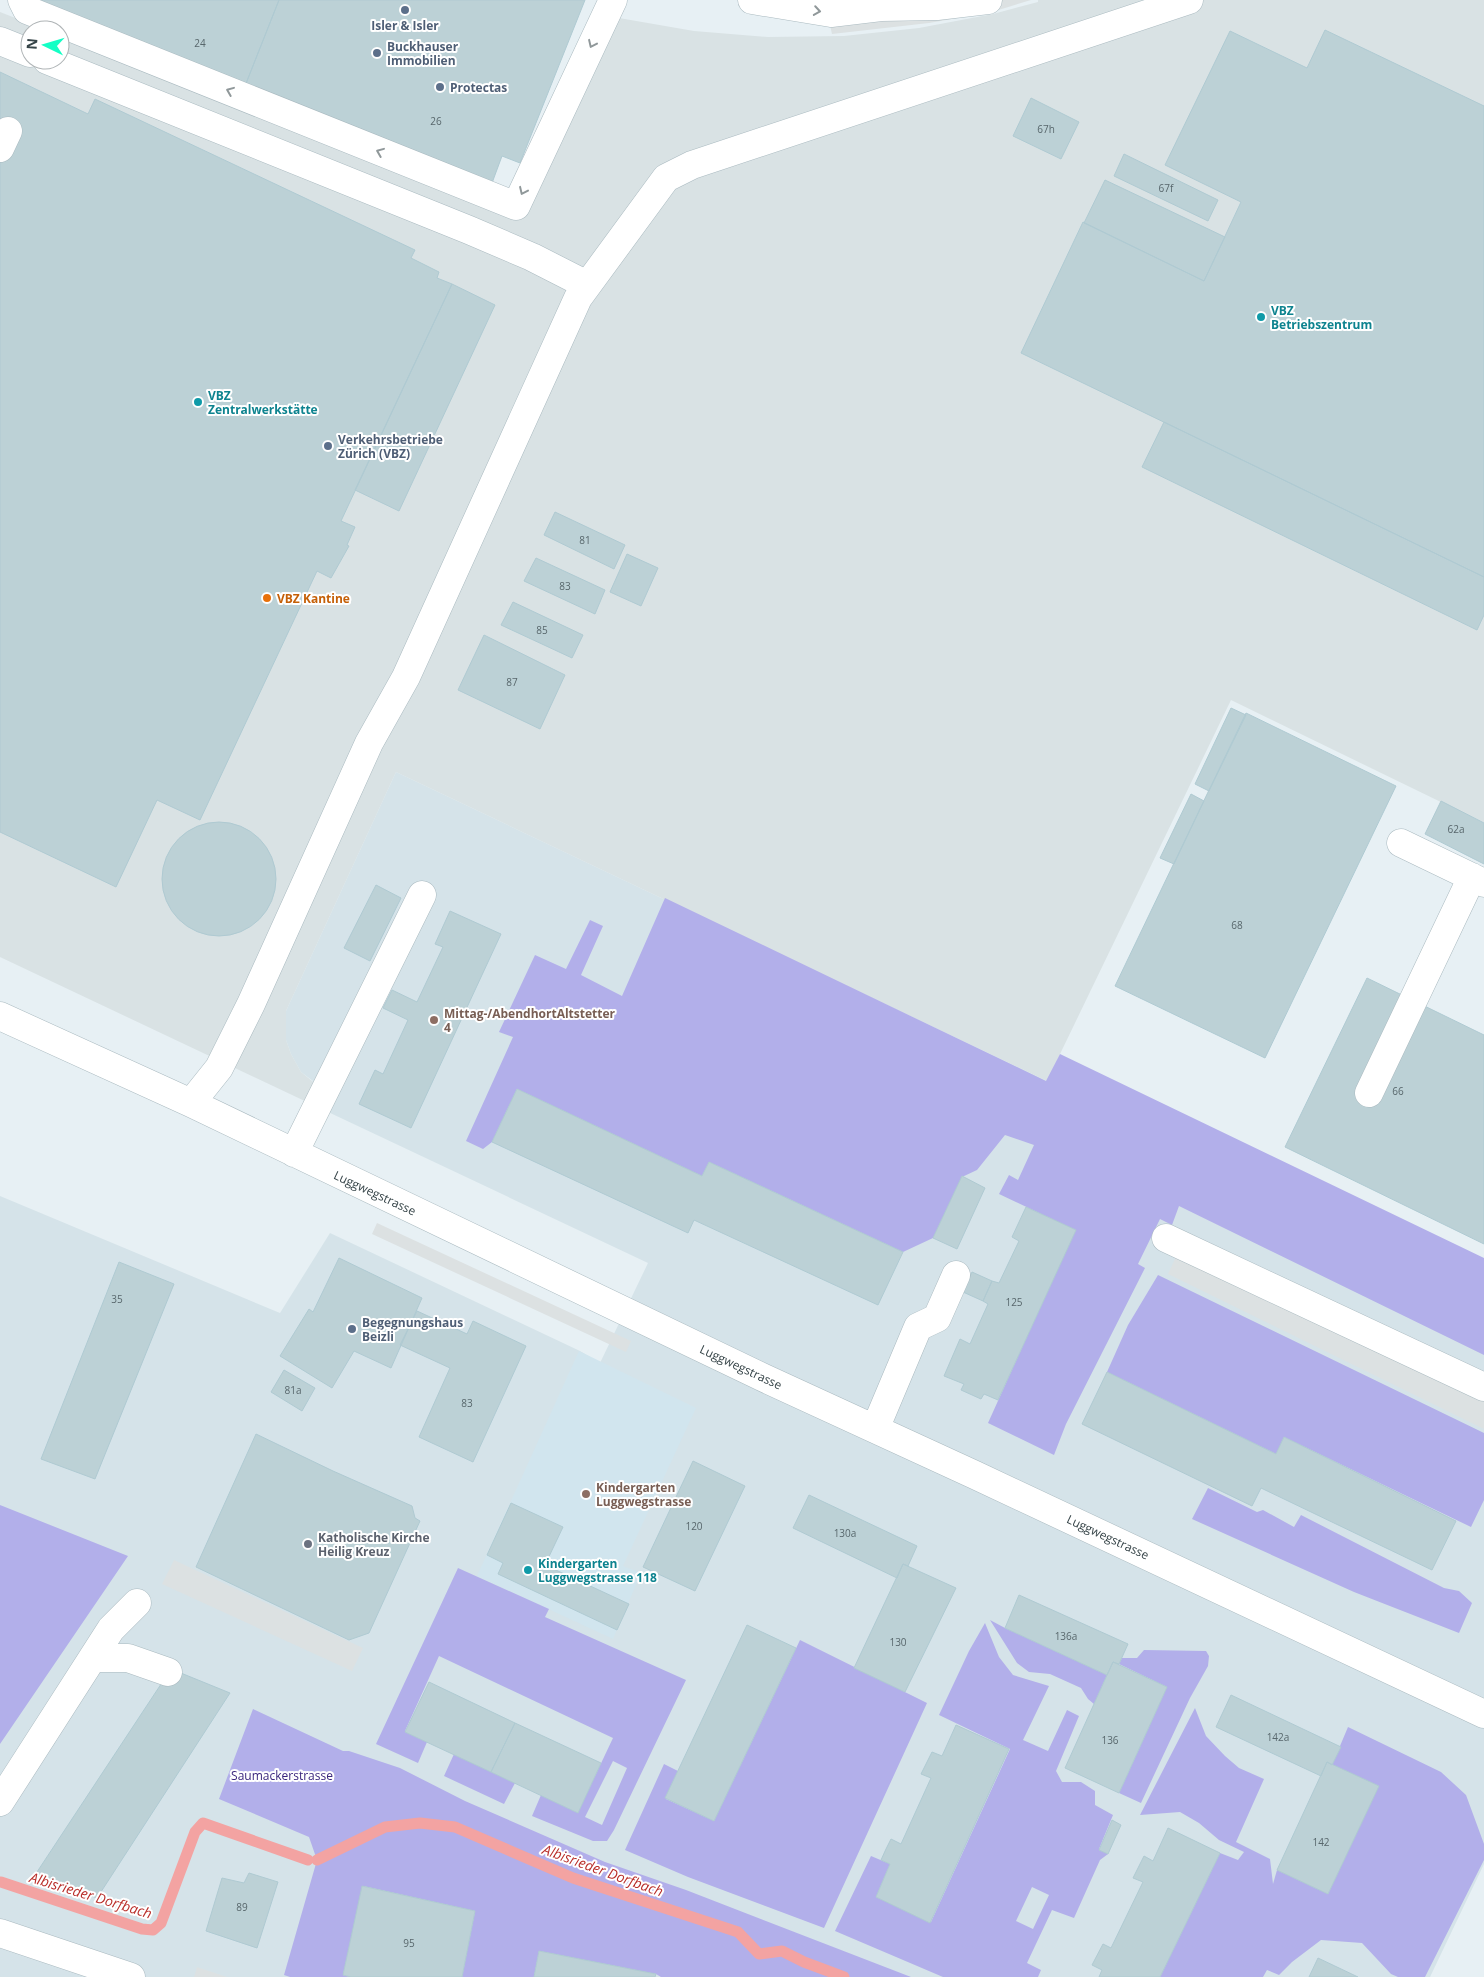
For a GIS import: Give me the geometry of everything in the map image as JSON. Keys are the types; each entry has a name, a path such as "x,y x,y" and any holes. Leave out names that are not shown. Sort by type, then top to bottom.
{"street":[{"path":"22,0 27,10 516,206 613,0"},
{"path":"752,0 831,13 881,7 937,6 988,0"},
{"path":"191,1103 219,1068 251,1004 369,743 406,677 574,307 587,285 666,178 692,165 1189,0"},
{"path":"0,41 20,49"},
{"path":"70,69 469,230 587,285"},
{"path":"1369,1093 1478,880 1401,843"},
{"path":"294,1153 422,895"},
{"name":"Luggwegstrasse","path":"0,1016 191,1103 753,1373 1484,1714"},
{"path":"1166,1238 1484,1387"},
{"path":"875,1429 918,1327 937,1318 956,1275"},
{"path":"0,1802 111,1629 137,1603"},
{"path":"93,1658 128,1658 168,1672"},
{"path":"0,1933 131,1977"}],"shaded area":[{"path":"999,0 1031,0 992,12 929,23 832,34 830,25"},
{"path":"1038,0 1484,0 1484,823 1231,700 1047,1081 396,772 286,1011 286,1040 291,1054 301,1072 317,1085 309,1103 0,957 0,12 20,20 20,70 70,70 70,40 517,217 619,18 694,31 768,37 844,36 919,28 993,14 1038,2"},
{"path":"396,772 1047,1081 1484,1292 1484,1864 1430,1977 0,1977 0,1196 280,1313 330,1233 580,1351 600,1363 648,1263 309,1103 317,1084 301,1072 291,1054 286,1040 286,1011"},
{"path":"377,1223 631,1341 626,1352 372,1234"},
{"path":"1180,1248 1484,1397 1484,1429 1168,1274"},
{"name":"Kindergarten Luggwegstrasse","path":"579,1351 696,1408 623,1566 641,1573 613,1639 477,1576"},
{"path":"174,1560 363,1648 352,1671 162,1584"},
{"path":"197,1967 227,1977 194,1977"}],"green space":[{"path":"665,898 1046,1081 1060,1054 1484,1258 1484,1355 1179,1206 1172,1225 1160,1219 1138,1264 1145,1268 1066,1424 1054,1455 988,1423 1075,1230 999,1194 1009,1175 1018,1180 1034,1145 1005,1135 977,1170 962,1177 933,1238 903,1252 709,1162 702,1176 517,1089 492,1142 483,1149 466,1141 513,1037 499,1032 535,955 566,969 590,920 603,926 581,975 622,996"},
{"path":"1158,1275 1484,1433 1484,1500 1471,1527 1284,1437 1276,1454 1107,1372 1128,1325"},
{"path":"1208,1488 1257,1512 1263,1510 1294,1527 1301,1515 1444,1588 1459,1591 1472,1603 1459,1633 1354,1592 1192,1519"},
{"path":"0,1505 128,1556 0,1744"},
{"path":"458,1568 549,1609 545,1617 686,1680 607,1841 593,1841 532,1816 541,1795 578,1812 613,1738 439,1656 405,1731 427,1742 418,1763 376,1744","holes":["613,1761 627,1768 602,1825 585,1817"]},
{"path":"990,1620 1107,1675 1094,1704 1088,1699 1081,1688 1050,1674 1029,1672 1017,1663"},
{"path":"985,1623 999,1657 1013,1675 1049,1686 1023,1740 1048,1751 1067,1710 1079,1716 1056,1771 1062,1782 1081,1782 1095,1791 1095,1805 1113,1815 1099,1849 1108,1854 1100,1860 1074,1918 1052,1910 1027,1963 1041,1970 1038,1977 943,1977 835,1931 871,1856 890,1864 876,1897 931,1922 1010,1749 939,1715 969,1651","holes":["1032,1887 1049,1895 1033,1929 1016,1921"]},
{"path":"800,1640 927,1703 824,1928 688,1877 625,1850 664,1764 678,1771 666,1799 714,1821"},
{"path":"1144,1650 1206,1651 1209,1656 1208,1666 1190,1698 1141,1803 1119,1793 1167,1687 1119,1664 1122,1658 1137,1658"},
{"path":"1195,1708 1206,1736 1225,1756 1239,1768 1264,1779 1236,1842 1270,1859 1273,1884 1277,1870 1328,1894 1377,1789 1332,1765 1348,1727 1441,1772 1466,1795 1484,1844 1484,1860 1425,1977 1398,1977 1391,1974 1362,1943 1321,1940 1292,1962 1279,1975 1267,1970 1263,1977 1160,1977 1220,1853 1238,1860 1244,1852 1219,1840 1199,1823 1180,1812 1140,1815"},
{"name":"Saumackerstrasse","path":"253,1709 343,1751 349,1751 400,1768 465,1801 605,1862 686,1890 911,1977 661,1977 656,1974 539,1951 534,1977 462,1977 475,1911 363,1886 343,1975 351,1977 290,1977 284,1975 317,1860 309,1837 219,1799"},
{"path":"454,1754 515,1783 504,1804 444,1776"}],"building":[{"path":"30,0 279,0 245,86"},
{"path":"279,0 585,0 520,163 502,156 492,183 245,86"},
{"name":"VBZ Betriebszentrum","path":"1325,30 1484,106 1484,577 1021,353 1083,222 1204,281 1241,202 1165,165 1230,31 1307,68"},
{"name":"VBZ Zentralwerkstätte","path":"0,72 88,114 95,99 415,250 411,258 439,272 437,278 452,284 341,521 355,527 347,545 349,546 331,578 317,571 200,820 157,800 116,887 0,832"},
{"path":"1031,98 1079,122 1061,159 1013,136"},
{"path":"1124,154 1218,200 1208,221 1114,176"},
{"path":"1105,180 1225,237 1204,281 1084,223"},
{"path":"452,284 495,305 399,511 355,490"},
{"path":"1164,422 1484,577 1484,615 1477,630 1142,467"},
{"path":"555,512 625,545 614,569 544,535"},
{"path":"627,554 658,568 641,606 610,592"},
{"path":"536,558 605,590 595,614 524,581"},
{"path":"513,602 583,635 572,658 501,625"},
{"path":"484,635 565,675 540,729 458,690"},
{"path":"1231,708 1246,715 1209,791 1195,784"},
{"path":"1246,713 1396,786 1265,1058 1115,986"},
{"path":"1191,794 1204,801 1174,864 1160,858"},
{"path":"1441,801 1484,823 1484,864 1425,834"},
{"path":"219,822 241,827 259,839 271,857 276,879 271,901 259,919 241,931 219,936 197,931 179,919 167,901 162,879 167,857 179,839 197,827"},
{"path":"376,885 401,898 370,961 344,948"},
{"path":"450,911 501,934 411,1128 359,1104 375,1070 383,1074 408,1020 383,1008 392,990 417,1002 443,947 435,944"},
{"path":"1367,978 1484,1035 1484,1244 1285,1147"},
{"path":"517,1089 702,1176 709,1162 903,1252 878,1305 694,1220 688,1233 492,1142"},
{"path":"962,1176 985,1188 957,1249 933,1238"},
{"path":"1026,1207 1076,1230 998,1400 984,1394 981,1399 961,1390 964,1384 944,1376 960,1339 970,1344 988,1304 983,1301 992,1281 999,1283 1019,1241 1012,1237"},
{"name":"Begegnungshaus Beizli","path":"339,1258 422,1298 391,1368 354,1351 332,1388 280,1356 309,1309 313,1312"},
{"path":"119,1262 174,1284 95,1479 41,1459"},
{"path":"972,1272 992,1281 983,1301 963,1292"},
{"path":"417,1311 467,1334 473,1321 526,1346 473,1462 419,1437 450,1368 400,1345"},
{"path":"284,1370 315,1388 302,1411 271,1392"},
{"path":"1107,1372 1276,1454 1284,1437 1456,1521 1432,1570 1261,1488 1252,1506 1082,1424"},
{"name":"Katholische Kirche Heilig Kreuz","path":"256,1434 412,1506 415,1518 420,1521 369,1633 349,1640 196,1567"},
{"path":"693,1461 745,1486 695,1591 643,1567"},
{"path":"809,1495 917,1546 908,1566 903,1564 897,1578 793,1528"},
{"name":"Kindergarten Luggwegstrasse 118","path":"511,1503 563,1527 545,1565 629,1604 617,1630 498,1574 503,1563 487,1555"},
{"path":"903,1564 956,1588 905,1692 854,1668"},
{"path":"1019,1595 1128,1644 1119,1664 1113,1662 1107,1675 1005,1628"},
{"path":"747,1625 796,1648 714,1821 665,1798"},
{"path":"1113,1662 1167,1687 1119,1793 1065,1768"},
{"path":"171,1669 230,1693 97,1898 35,1875"},
{"path":"429,1682 515,1723 491,1772 405,1732"},
{"path":"1231,1695 1341,1747 1332,1765 1327,1762 1321,1776 1216,1727"},
{"path":"515,1723 601,1763 578,1813 491,1772"},
{"path":"956,1725 1009,1749 930,1923 876,1897 890,1864 881,1860 886,1849 891,1839 901,1844 931,1778 921,1774 932,1752 942,1756"},
{"path":"1327,1762 1379,1786 1328,1894 1277,1870"},
{"path":"1112,1820 1121,1825 1108,1854 1099,1850"},
{"path":"1168,1828 1220,1853 1160,1977 1099,1977 1102,1970 1092,1965 1103,1944 1111,1948 1143,1882 1133,1878 1144,1856 1153,1861"},
{"path":"249,1873 278,1882 257,1948 206,1931 222,1878 244,1883"},
{"path":"362,1886 475,1911 462,1977 351,1977 343,1975"},
{"path":"539,1951 656,1974 655,1977 534,1977"},
{"path":"1318,1958 1358,1977 1309,1977"}],"waterway":[{"name":"Albisrieder Dorfbach","path":"1,1882 142,1929 153,1930 161,1923 195,1832 203,1823 308,1860"},
{"name":"Albisrieder Dorfbach","path":"317,1860 385,1827 420,1823 455,1827 573,1878 738,1932 759,1954 782,1951 804,1962 844,1977"}],"place":[{"name":"Isler & Isler","path":"405,10"},
{"name":"Buckhauser Immobilien","path":"377,53"},
{"name":"Protectas","path":"440,87"},
{"name":"VBZ Betriebszentrum","path":"1261,317"},
{"name":"VBZ Zentralwerkstätte","path":"198,402"},
{"name":"Verkehrsbetriebe Zürich (VBZ)","path":"328,446"},
{"name":"VBZ Kantine","path":"267,598"},
{"name":"Mittag-/AbendhortAltstetter 4","path":"434,1020"},
{"name":"Begegnungshaus Beizli","path":"352,1329"},
{"name":"Kindergarten Luggwegstrasse","path":"586,1494"},
{"name":"Katholische Kirche Heilig Kreuz","path":"308,1544"},
{"name":"Kindergarten Luggwegstrasse 118","path":"528,1570"}]}
